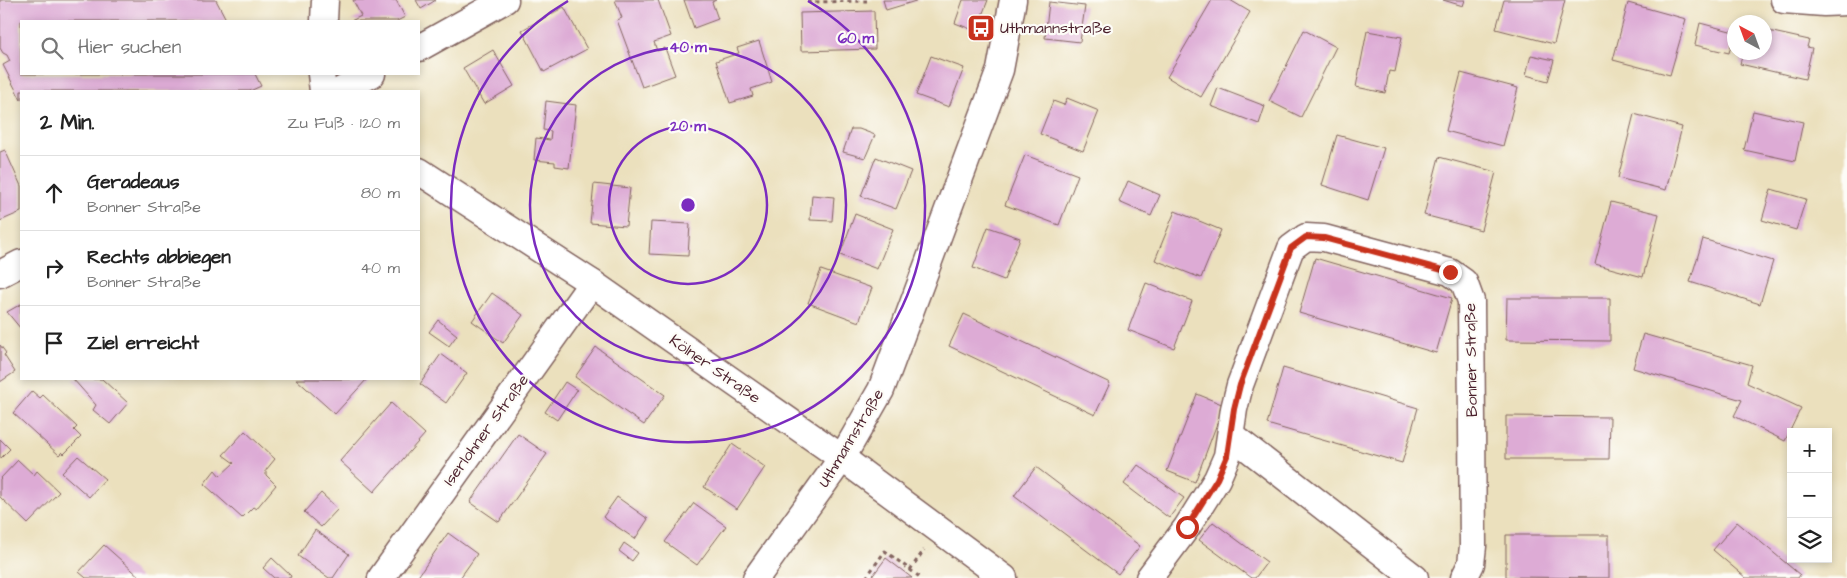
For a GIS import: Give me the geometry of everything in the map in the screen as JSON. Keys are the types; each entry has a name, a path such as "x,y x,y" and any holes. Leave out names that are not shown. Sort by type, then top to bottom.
{"street":[{"path":"324,20 325,0"},
{"path":"420,47 505,0"},
{"name":"Uthmannstraße","path":"756,578 842,458 881,390 1000,70 1013,0"},
{"path":"1784,0 1824,4 1847,2"},
{"path":"321,75 323,90"},
{"path":"342,90 370,75"},
{"name":"Kölner Straße","path":"420,173 592,283 842,458 1004,578"},
{"name":"Bonner Straße","path":"1149,578 1187,527 1217,479 1227,456 1234,409 1240,385 1291,248 1306,237 1324,238 1450,272 1464,282 1471,301 1473,546 1471,564 1464,578"},
{"path":"0,274 20,264"},
{"name":"Iserlohner Straße","path":"381,578 592,283"},
{"path":"1231,435 1415,578"}],"path":[{"path":"808,0 811,2 867,1"},
{"path":"866,578 885,551 921,578"}],"building":[{"path":"0,0 216,0 226,20 20,20 20,75 256,75 261,86 252,90 20,90 20,98 3,65 10,61 0,48"},
{"path":"353,0 396,0 405,17 399,20 353,20 361,16"},
{"path":"416,0 436,0 421,9"},
{"path":"615,0 658,0 671,36 654,42 657,51 665,48 675,75 642,87 617,20 622,18"},
{"path":"684,0 716,0 712,2 718,19 694,28"},
{"path":"883,0 919,0 886,10"},
{"path":"963,0 988,0 976,31 955,23"},
{"path":"1212,0 1230,0 1250,12 1201,97 1167,77"},
{"path":"1443,0 1465,0 1463,6"},
{"path":"1504,0 1565,0 1554,44 1496,29"},
{"path":"1049,2 1085,6 1080,42 1045,38"},
{"path":"1628,3 1686,19 1670,75 1613,60"},
{"path":"564,7 587,49 544,72 522,30"},
{"path":"874,11 875,49 801,51 800,13"},
{"path":"1700,23 1727,30 1727,53 1695,45"},
{"path":"1304,30 1336,47 1301,117 1269,101"},
{"path":"1367,31 1402,37 1395,72 1389,71 1385,93 1356,87"},
{"path":"1772,32 1809,40 1807,47 1812,48 1805,79 1740,64 1741,60 1772,60"},
{"path":"759,41 772,82 751,89 753,96 730,103 716,61 739,53 737,48"},
{"path":"493,50 514,86 484,104 463,68"},
{"path":"1531,55 1554,60 1548,81 1526,75"},
{"path":"931,56 964,68 949,107 916,95"},
{"path":"1461,73 1518,88 1503,146 1446,131"},
{"path":"1218,88 1265,106 1259,124 1211,106"},
{"path":"1067,98 1099,111 1083,151 1040,134 1053,101 1064,105"},
{"path":"546,101 576,105 569,168 555,166 555,162 534,160 536,138 550,140 551,131 543,130"},
{"path":"1753,111 1803,122 1795,161 1744,150"},
{"path":"1634,114 1682,127 1666,190 1618,178"},
{"path":"851,129 859,129 875,135 865,158 843,152"},
{"path":"1337,135 1384,148 1368,200 1322,185"},
{"path":"5,150 20,184 20,212 0,221 0,152"},
{"path":"1025,155 1078,175 1059,225 1005,205"},
{"path":"876,157 911,171 896,209 861,196"},
{"path":"1439,157 1496,172 1481,230 1424,215"},
{"path":"1128,181 1160,195 1151,216 1119,202"},
{"path":"594,184 630,188 626,226 590,223"},
{"path":"1771,189 1806,199 1796,230 1762,220"},
{"path":"812,195 834,197 832,221 810,220"},
{"path":"1611,202 1659,214 1643,277 1595,264"},
{"path":"1175,211 1221,230 1201,278 1155,260"},
{"path":"855,214 893,229 877,269 840,255"},
{"path":"651,222 690,224 688,256 649,254"},
{"path":"988,227 1020,238 1004,280 973,268"},
{"path":"1703,239 1773,261 1760,304 1690,282"},
{"path":"1315,258 1452,298 1436,353 1299,313"},
{"path":"821,270 872,288 859,322 808,303"},
{"path":"1146,283 1192,301 1174,348 1128,330"},
{"path":"492,293 523,315 503,343 472,321"},
{"path":"1507,298 1610,298 1610,341 1506,340"},
{"path":"20,305 20,328 7,312"},
{"path":"964,314 1110,383 1095,415 949,346"},
{"path":"438,320 457,335 449,346 429,332"},
{"path":"1643,334 1752,365 1747,383 1801,408 1791,428 1787,428 1785,441 1734,416 1742,400 1633,368"},
{"path":"0,345 15,372 0,382"},
{"path":"596,347 665,395 644,425 575,377"},
{"path":"441,354 467,373 446,403 420,384"},
{"path":"1283,368 1418,408 1402,463 1267,424"},
{"path":"74,380 103,380 128,403 110,424 93,410 96,405"},
{"path":"297,380 366,380 335,414"},
{"path":"565,382 577,390 557,420 545,412"},
{"path":"32,391 40,398 43,395 77,427 74,430 81,437 64,454 62,452 59,455 13,413"},
{"path":"1197,394 1224,405 1195,482 1167,471"},
{"path":"391,403 425,434 374,492 340,461"},
{"path":"1506,416 1610,417 1609,459 1506,459"},
{"path":"245,431 275,459 266,470 266,475 276,485 256,509 253,507 242,518 204,484 215,470 220,476 234,463 223,455"},
{"path":"518,434 547,454 499,522 470,502"},
{"path":"0,439 10,449 0,459"},
{"path":"732,444 765,467 737,509 704,487"},
{"path":"78,456 105,479 89,497 62,473"},
{"path":"18,460 34,475 37,471 59,492 28,524 0,497 0,479"},
{"path":"1138,465 1184,498 1169,518 1124,484"},
{"path":"1036,467 1140,546 1118,574 1014,496"},
{"path":"321,493 338,509 321,527 304,512"},
{"path":"617,497 648,519 635,539 603,517"},
{"path":"694,503 726,526 697,565 665,542"},
{"path":"1213,522 1267,562 1255,578 1251,578 1199,540"},
{"path":"1737,522 1800,575 1798,578 1746,578 1713,550"},
{"path":"315,530 349,554 333,578 329,578 298,556"},
{"path":"448,533 477,554 460,578 417,578"},
{"path":"1506,535 1609,535 1609,578 1506,577"},
{"path":"624,543 638,553 632,561 619,551"},
{"path":"104,545 141,578 86,578 79,572"},
{"path":"272,558 291,576 290,578 274,578 263,568"},
{"path":"886,558 912,578 871,578"}],"place":[{"name":"Uthmannstraße","path":"981,28"}],"route":[{"path":"1187,527 1217,479 1227,456 1234,409 1240,385 1291,248 1306,237 1324,238 1450,272"}]}
